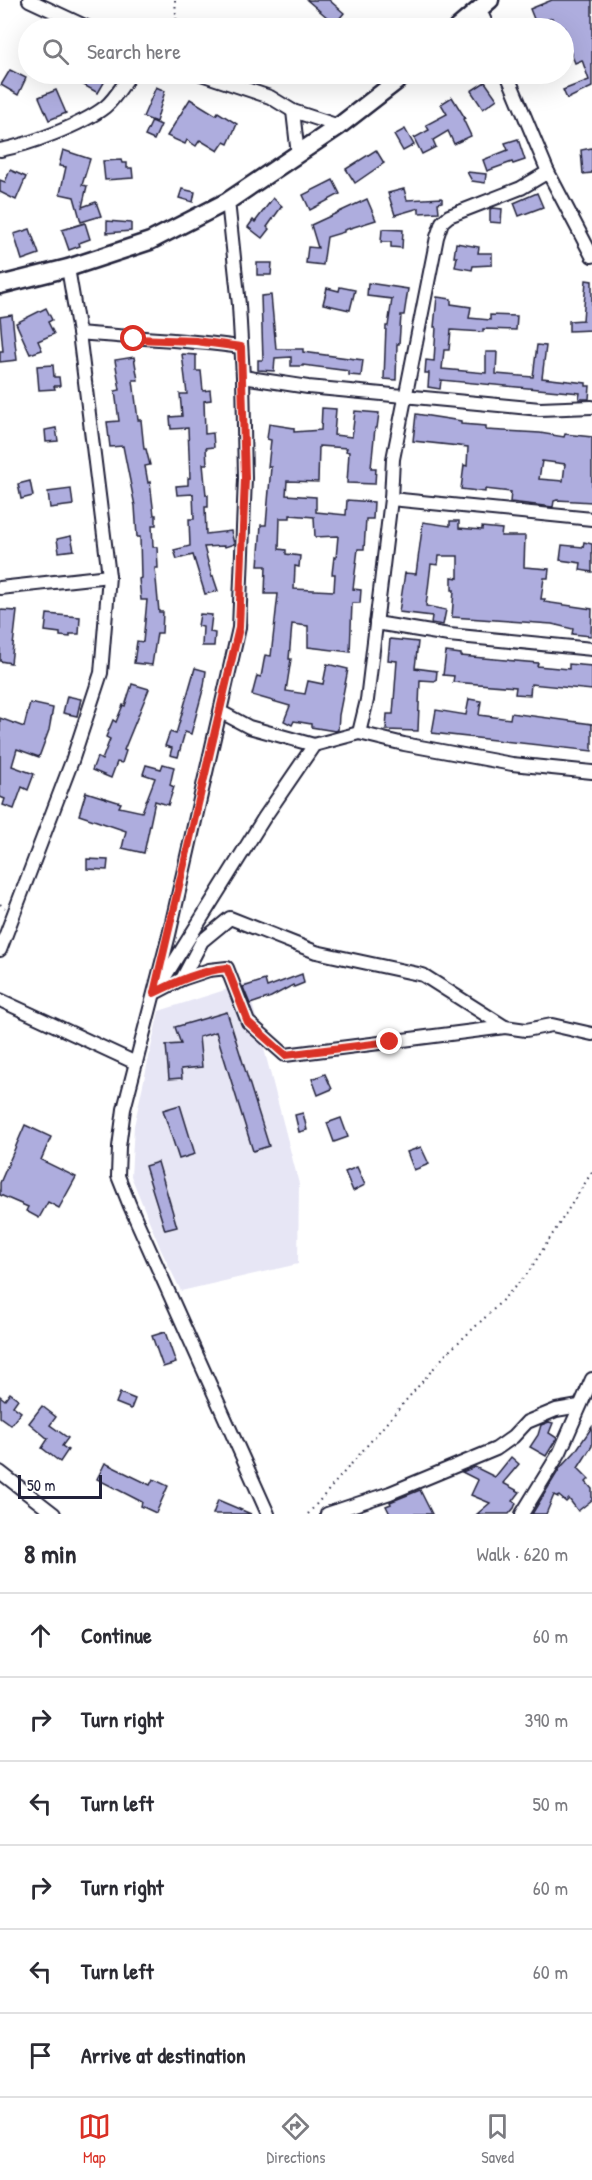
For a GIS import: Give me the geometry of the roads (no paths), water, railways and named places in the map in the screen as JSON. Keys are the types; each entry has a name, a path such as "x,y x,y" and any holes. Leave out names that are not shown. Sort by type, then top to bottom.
{"street":[{"path":"29,0 68,18"},
{"path":"468,18 485,4"},
{"path":"0,150 14,148 70,126 106,107 123,84"},
{"path":"231,84 270,97 293,111 339,126"},
{"path":"0,285 68,268 150,241 228,201 339,126 393,84"},
{"path":"511,84 548,172 592,256"},
{"path":"293,111 297,155"},
{"path":"359,733 367,700 391,499 393,459 430,268 442,222 449,216 521,188 548,172"},
{"path":"228,201 239,305 243,377 245,478 239,628 123,1119 118,1176 268,1514"},
{"path":"0,950 72,761 101,673 110,576 79,333 68,268"},
{"path":"79,333 134,339 196,341 241,347"},
{"path":"243,377 308,387 540,409 592,407"},
{"path":"391,499 592,519"},
{"path":"0,588 110,576"},
{"path":"376,623 449,635 592,649"},
{"path":"221,712 249,727 314,745 359,733 404,744 512,764 592,772"},
{"path":"154,993 264,818 314,745"},
{"path":"182,979 202,941 230,918 316,952 423,975 505,1027"},
{"path":"154,993 182,979 209,970 227,968 248,1022 285,1055 505,1027 526,1030 552,1025 592,1034"},
{"path":"0,1000 136,1063"},
{"path":"522,1514 560,1452 592,1379"},
{"path":"327,1514 390,1493 496,1449 513,1437 527,1422 556,1410 579,1406"},
{"path":"0,1472 54,1514"}]}
